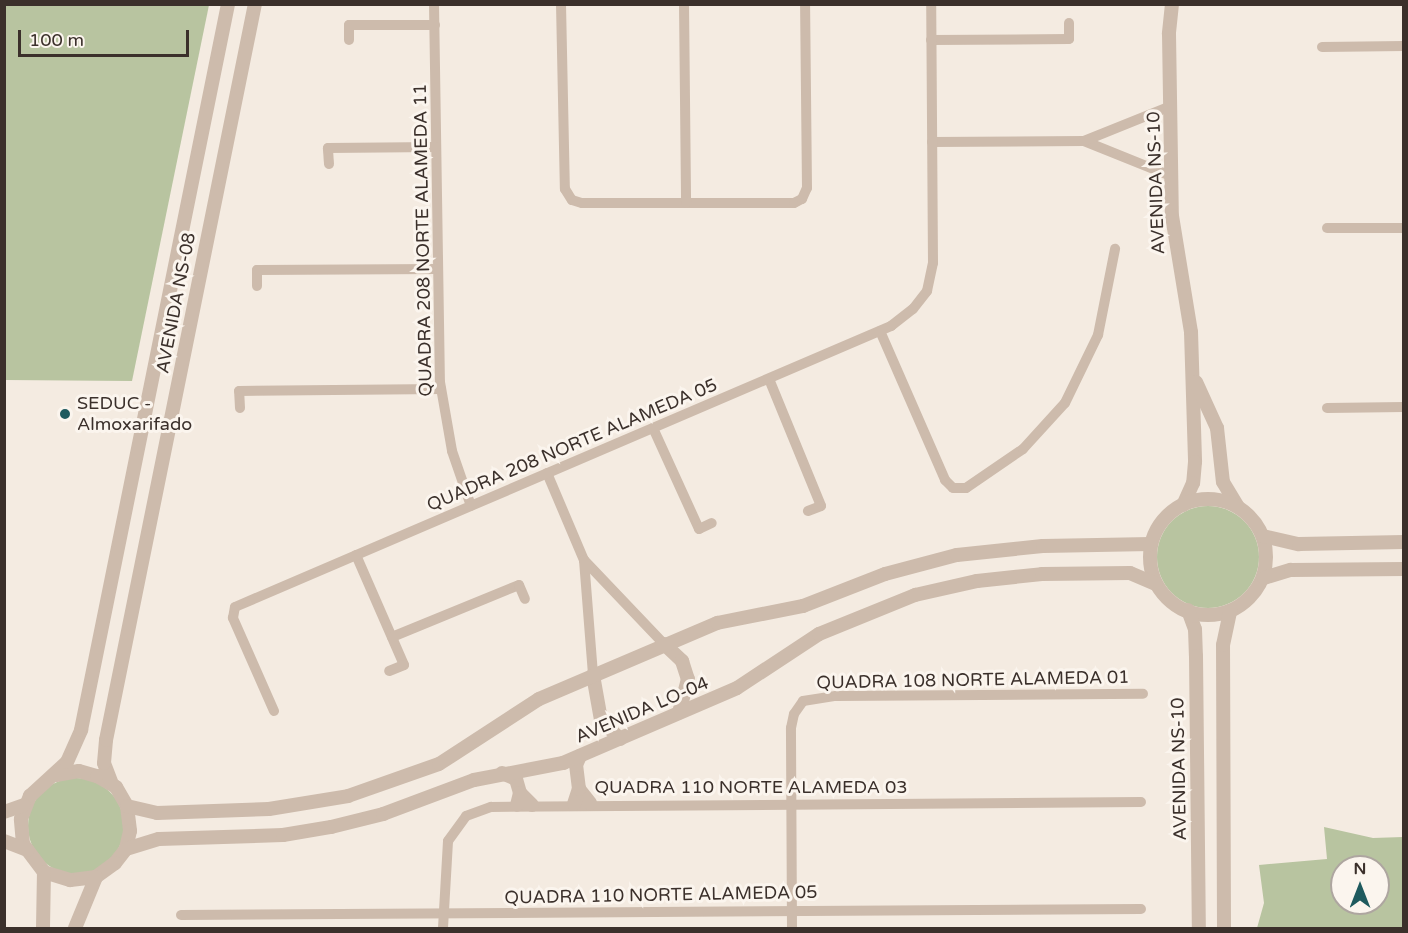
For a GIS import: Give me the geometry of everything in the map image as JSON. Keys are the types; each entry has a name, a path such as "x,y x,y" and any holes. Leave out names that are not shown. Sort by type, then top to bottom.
{"street":[{"name":"AVENIDA NS-08","path":"24,805 39,786 56,775 78,740 91,692 228,4"},
{"name":"AVENIDA NS-08","path":"127,806 112,784 104,763 106,740 255,4"},
{"name":"QUADRA 208 NORTE ALAMEDA 11","path":"434,4 436,269 441,388 453,455 471,506"},
{"path":"561,4 567,196 579,203 794,203 803,197 807,188 806,4"},
{"path":"684,4 686,203"},
{"path":"931,4 932,142 1084,141 1171,106"},
{"name":"AVENIDA NS-10","path":"1151,544 1164,519 1183,505 1195,472 1190,323 1173,238 1172,4"},
{"path":"931,40 1069,39 1069,23"},
{"path":"349,40 349,25 435,25"},
{"path":"1322,46 1404,46"},
{"path":"1084,141 1171,176"},
{"name":"QUADRA 208 NORTE ALAMEDA 05","path":"274,711 234,611 356,555 900,321 917,305 927,291 932,274 932,142"},
{"path":"328,164 328,148 436,147"},
{"path":"1327,228 1404,228"},
{"path":"880,331 945,480 953,488 966,488 1023,448 1065,403 1098,336 1115,249"},
{"path":"257,286 256,270 436,269"},
{"name":"AVENIDA NS-10","path":"1192,359 1198,386 1218,432 1223,482 1239,508 1263,536"},
{"path":"769,378 821,506 808,511"},
{"path":"240,408 239,391 441,388"},
{"path":"1327,408 1404,407"},
{"path":"653,428 699,529 712,523"},
{"path":"547,473 584,560 594,675 601,720 620,739"},
{"path":"1183,505 1211,500 1239,508"},
{"path":"4,812 24,805 20,827 27,850 44,872 75,880 96,877 115,863 126,849 130,831 127,806 157,813 281,809 372,790 451,758 539,699 664,644 717,623 803,606 891,572 957,555 1043,546 1151,544 1150,566 1156,584 1170,599 1188,610 1206,614 1230,611 1249,598 1264,578 1267,550 1263,536 1299,544 1404,542"},
{"path":"356,555 404,665 389,671"},
{"path":"584,560 682,661 688,679 680,714"},
{"path":"1264,578 1291,570 1404,569"},
{"name":"AVENIDA LO-04","path":"126,849 159,839 283,835 331,827 502,773 546,767 580,756 747,683 827,630 915,595 977,581 1042,574 1130,573 1156,584"},
{"path":"392,638 519,585 525,600"},
{"name":"AVENIDA NS-10","path":"1188,610 1196,640 1199,928"},
{"path":"1224,928 1223,645 1230,611"},
{"name":"QUADRA 108 NORTE ALAMEDA 01","path":"792,928 794,714 803,701 812,698 1143,694"},
{"path":"574,804 579,789 576,765 580,756"},
{"path":"56,775 85,772 112,784"},
{"path":"502,773 516,779 519,799"},
{"path":"579,789 590,803"},
{"path":"443,928 445,854 453,830 474,812 519,799 532,805"},
{"name":"QUADRA 110 NORTE ALAMEDA 03","path":"532,805 1141,802"},
{"path":"4,841 27,850"},
{"path":"43,928 44,872"},
{"path":"75,928 96,877"},
{"name":"QUADRA 110 NORTE ALAMEDA 05","path":"181,915 1141,909"}],"green space":[{"path":"5,4 209,5 132,381 5,380"},
{"path":"1208,506 1228,510 1244,521 1255,537 1259,557 1255,577 1244,593 1228,604 1208,608 1188,604 1172,593 1161,577 1157,557 1161,537 1172,521 1188,510"},
{"path":"76,778 94,782 110,792 120,808 124,826 120,844 110,860 94,870 76,874 58,870 42,860 32,844 28,826 32,808 42,792 58,782"},
{"path":"1324,827 1373,838 1403,837 1403,928 1257,928 1264,903 1259,865 1327,859"}],"place":[{"name":"SEDUC - Almoxarifado","path":"65,414"}]}
